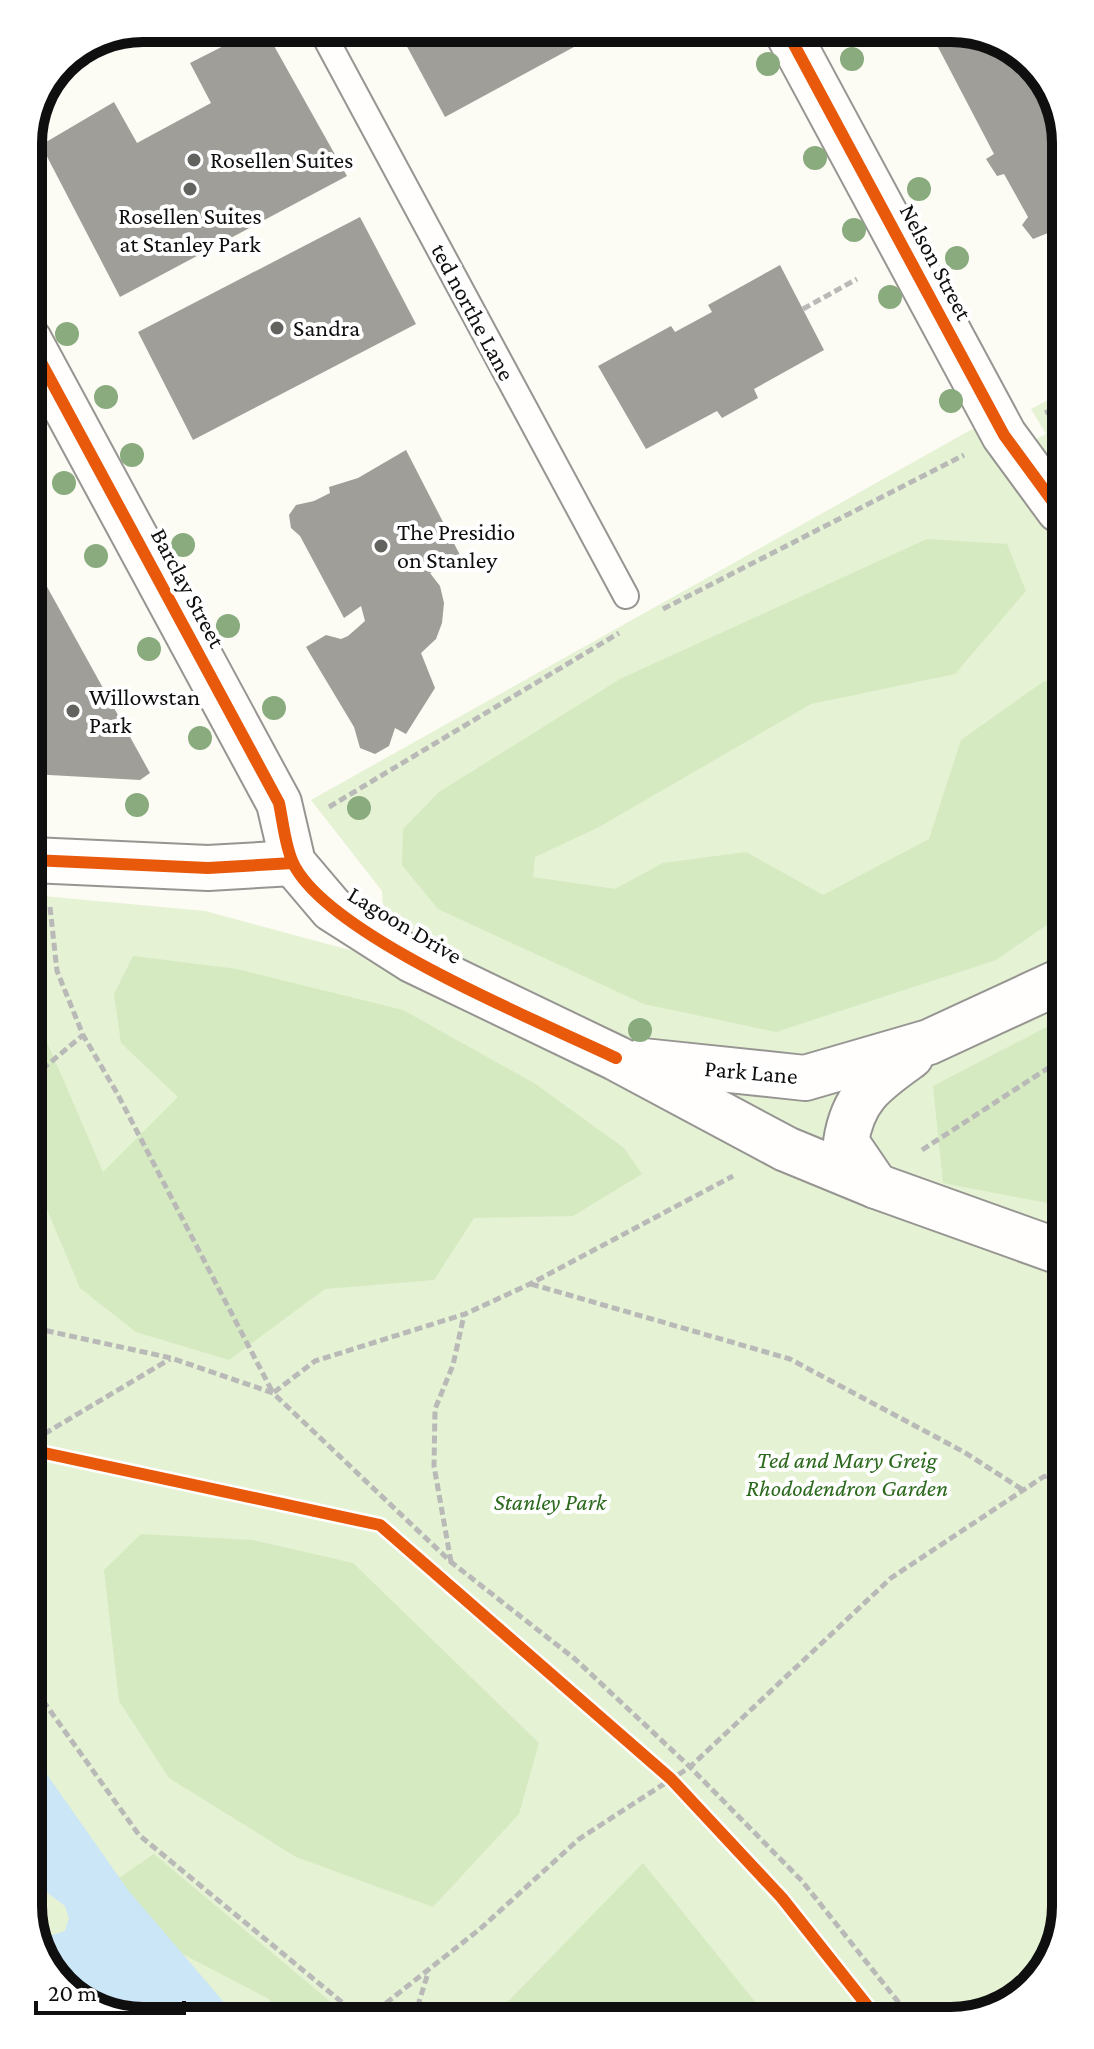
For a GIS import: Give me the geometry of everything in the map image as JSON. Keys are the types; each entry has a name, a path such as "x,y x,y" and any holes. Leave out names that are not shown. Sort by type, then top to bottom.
{"street":[{"name":"Nelson Street","path":"793,42 1004,435 1052,500"},
{"name":"Barclay Street","path":"42,364 279,803 293,863"},
{"path":"42,860 208,868 293,863"},
{"name":"Lagoon Drive","path":"293,863 332,909 412,960 616,1058 786,1149 876,1186 1052,1249"},
{"name":"Park Lane","path":"616,1058 805,1078 929,1042 1052,985"},
{"name":"Park Lane","path":"876,1186 846,1142 849,1118 869,1086 929,1042"}],"lane":[{"name":"ted northe Lane","path":"328,42 626,596"}],"path":[{"path":"803,309 857,279"},
{"path":"50,900 57,971 83,1035 273,1393 451,1562 575,1659 690,1767 802,1881 902,2007"},
{"path":"42,1069 83,1035"},
{"path":"916,1154 1052,1066"},
{"path":"273,1393 315,1361 465,1314 530,1284 741,1172"},
{"path":"530,1284 790,1359 964,1452 1023,1490"},
{"path":"451,1562 434,1466 435,1409 453,1365 465,1314"},
{"path":"42,1330 171,1358 273,1393"},
{"path":"42,1435 171,1358"},
{"path":"382,2007 428,1972 579,1839 690,1767 891,1578 1052,1474"},
{"path":"42,1699 139,1835 348,2007"},
{"path":"660,1769 682,1790"},
{"path":"417,2007 428,1972"}],"green space":[{"name":"Stanley Park","path":"1052,398 1052,1906 1042,1951 1022,1977 1002,1993 971,2005 951,2007 136,2007 98,1997 76,1982 56,1956 44,1926 42,1906 42,896 205,911 387,960 382,891 311,800 976,427 996,460 1046,434 1031,409"},
{"path":"927,539 1007,544 1026,591 955,674 811,704 599,827 535,857 533,877 615,889 663,863 746,852 823,895 929,839 961,740 1044,681 1052,682 1052,921 996,960 776,1032 644,1004 438,909 402,865 403,829 439,792 620,679"},
{"path":"133,956 237,969 403,1010 534,1083 624,1148 642,1174 573,1216 474,1218 434,1280 325,1289 229,1360 136,1332 80,1288 42,1197 42,1030 103,1172 178,1097 121,1043 114,994"},
{"path":"1052,1024 1052,1204 943,1183 933,1086"},
{"path":"141,1534 253,1540 353,1563 539,1743 519,1814 433,1907 296,1857 169,1778 119,1701 104,1570"},
{"path":"154,1854 337,2007 274,2007 269,1999 106,1914 104,1888"},
{"path":"643,1863 759,2007 503,2007"}],"water":[{"path":"42,1768 128,1890 228,2007 136,2007 98,1997 76,1982 50,1945 47,1937 65,1931 69,1918 65,1906 42,1889"}],"building":[{"name":"Rosellen Suites","path":"231,42 272,42 347,176 120,297 42,144 114,102 137,143 211,103 190,63"},
{"path":"405,42 583,42 445,117"},
{"path":"935,42 958,42 990,50 1012,63 1038,92 1050,123 1052,231 1033,239 1022,225 1028,217 1004,174 997,176 986,159 994,154"},
{"path":"87,59 89,64 69,76"},
{"name":"Sandra","path":"360,217 416,324 193,440 138,332"},
{"path":"780,265 824,350 754,389 758,398 722,418 717,411 646,449 598,366 671,326 675,332 712,312 708,305"},
{"name":"The Presidio on Stanley","path":"406,450 461,557 430,573 440,586 444,603 436,639 421,653 435,688 406,734 395,728 389,746 375,754 360,748 354,727 306,647 326,635 341,639 348,636 365,621 361,606 344,618 300,536 291,528 289,515 296,505 330,493 329,487 358,478"},
{"name":"Willowstan Park","path":"42,578 150,773 140,780 42,775"}],"cycle path":[{"path":"793,42 1004,435 1052,500"},
{"path":"42,364 279,803 290,856 314,891 347,919 390,947 489,999 616,1058"},
{"path":"42,860 208,868 293,863"},
{"path":"42,1453 380,1525 671,1779 782,1898 868,2007"}],"place":[{"name":"Rosellen Suites","path":"194,160"},
{"name":"Rosellen Suites at Stanley Park","path":"190,189"},
{"name":"Sandra","path":"277,328"},
{"name":"The Presidio on Stanley","path":"381,546"},
{"name":"Willowstan Park","path":"73,711"}],"park label":[{"name":"Ted and Mary Greig Rhododendron Garden","path":"847,1474"}]}
